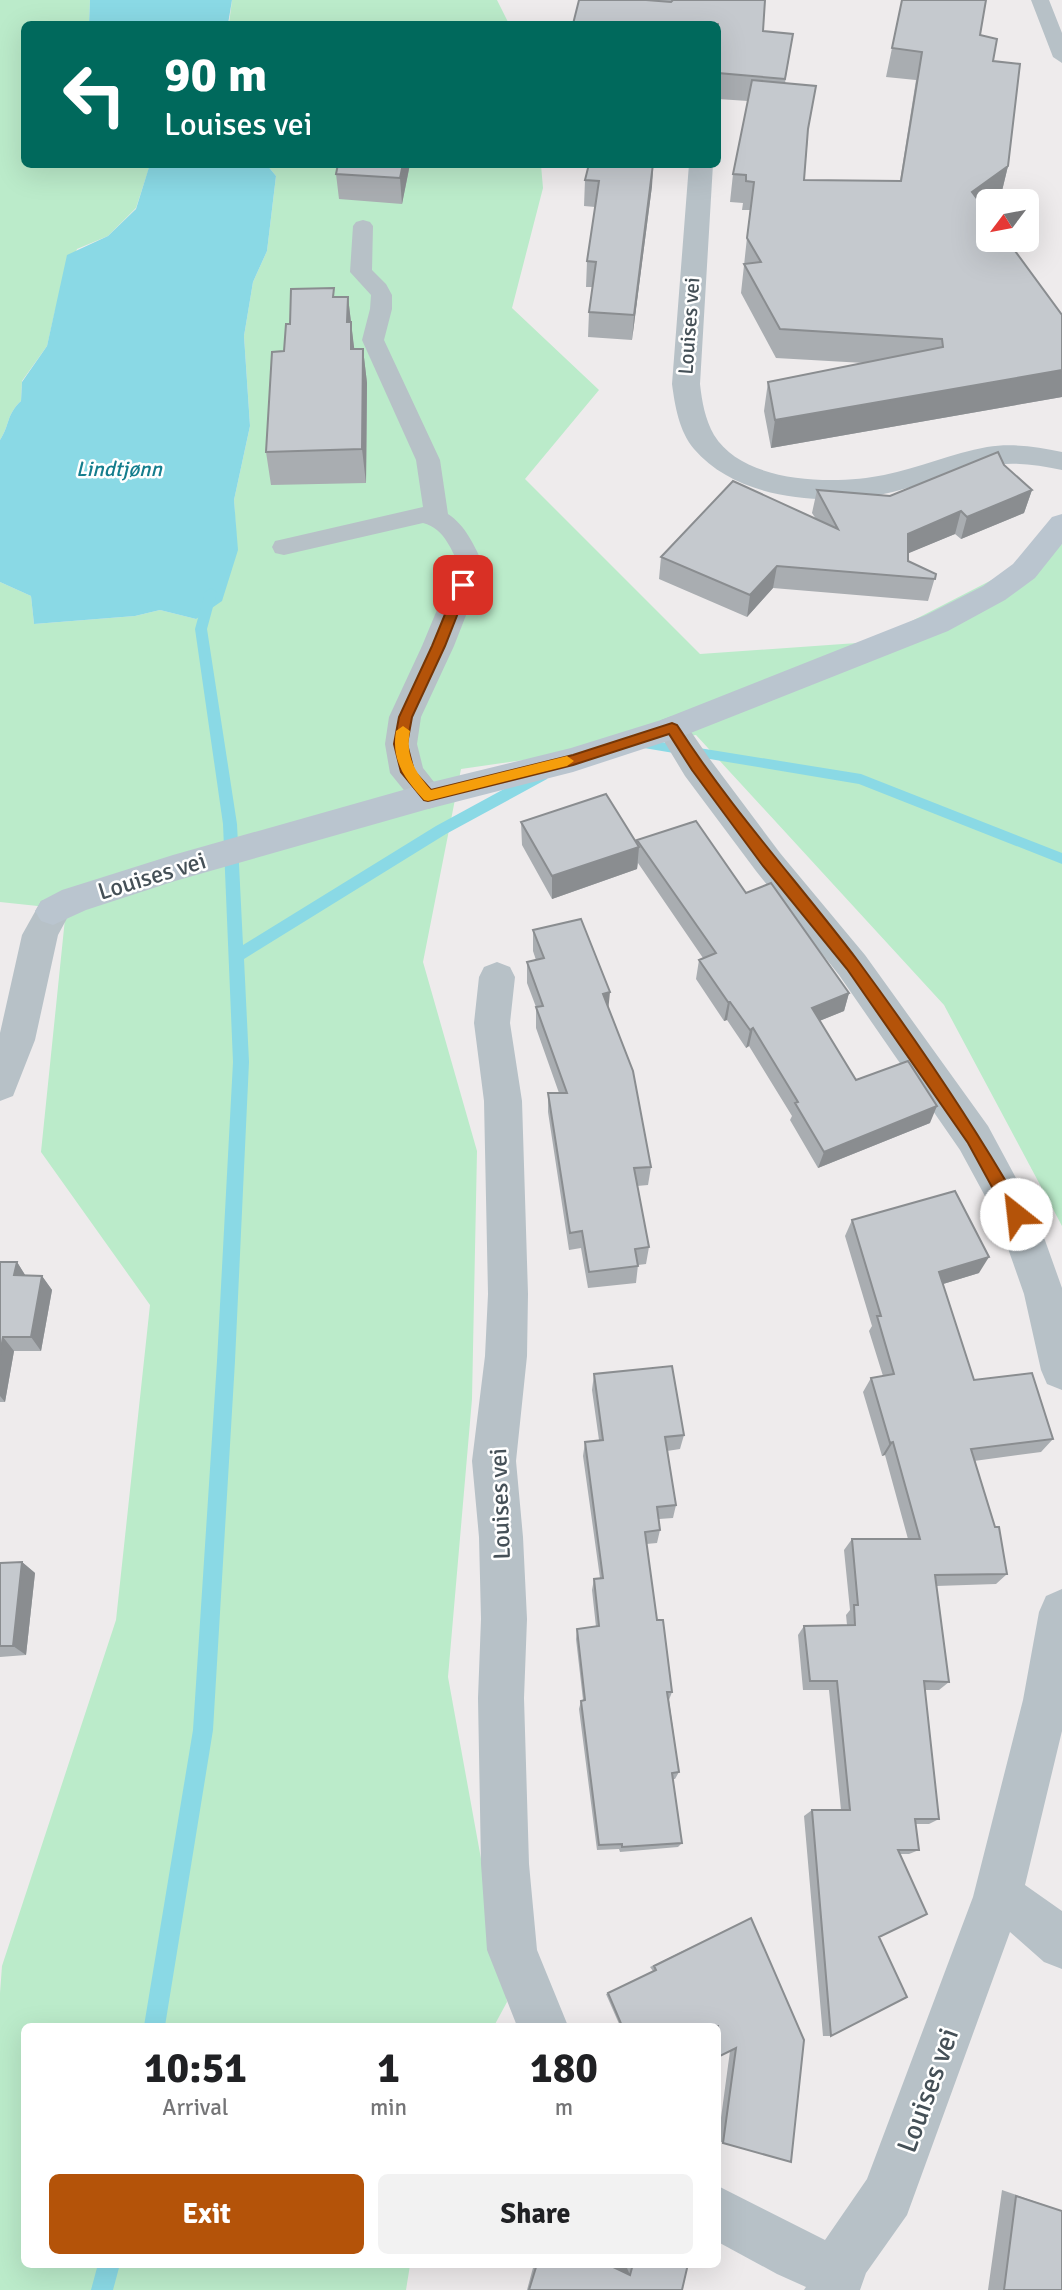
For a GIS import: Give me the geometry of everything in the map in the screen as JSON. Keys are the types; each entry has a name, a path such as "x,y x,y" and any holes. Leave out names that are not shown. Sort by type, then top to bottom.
{"street":[{"name":"Louises vei","path":"701,168 685,382 692,419 700,438 719,458 747,474 815,491 853,490 885,484 958,461 1006,453 1037,455 1062,461"},
{"name":"Louises vei","path":"0,1086 17,1040 40,935 54,911 74,900 173,868 428,796 573,760 672,728 751,698 937,622 993,593 1024,571 1062,524"},
{"path":"428,796 407,772 401,744 405,717 438,646 471,564"},
{"path":"672,728 697,767 768,862 852,965 974,1138 1016,1214 1044,1294 1062,1370"},
{"name":"Louises vei","path":"497,977 492,1023 503,1101 508,1294 506,1356 494,1461 501,1537 504,1619 501,1698 505,1864 512,1950 542,2023"},
{"name":"Louises vei","path":"721,2215 796,2255 835,2282 846,2255 888,2196 998,1897 1046,1700 1062,1612"},
{"path":"998,1897 1030,1916 1062,1944"}],"lane":[{"path":"1040,0 1062,57"},
{"path":"363,226 361,272 382,289 384,301 373,340 428,460 436,516"},
{"path":"284,547 424,515 436,516 447,523 458,536 471,564"}],"green space":[{"path":"0,0 90,0 89,21 21,21 21,168 149,168 136,208 108,236 77,249 55,311 47,346 22,381 21,401 13,411 0,440"},
{"path":"232,0 497,0 508,21 229,21"},
{"path":"269,168 541,168 543,188 512,308 599,390 525,479 700,654 871,642 1062,544 1062,1226 944,1005 696,735 461,769 423,962 477,1151 472,1399 448,1677 507,2002 496,2023 21,2023 21,2268 410,2268 406,2290 0,2290 2,1966 116,1620 150,1305 41,1152 66,909 0,902 0,582 31,596 34,624 135,616 160,610 196,619 237,550 234,500 250,426 244,336 253,282 267,251 276,176"}],"water":[{"path":"90,0 232,0 228,21 89,21"},
{"name":"Lindtjønn","path":"149,168 269,168 276,176 267,251 253,282 244,336 250,426 234,500 238,550 222,601 196,619 160,610 135,616 34,624 31,596 0,582 0,440 13,411 21,401 22,382 47,346 67,255 108,236 136,209"}],"building":[{"path":"579,0 765,0 763,31 793,34 785,79 721,73 721,21 574,21"},
{"path":"902,0 986,0 980,35 997,39 993,61 1020,64 1008,166 972,192 976,197 976,252 1016,252 1062,315 1062,370 775,420 768,382 943,347 942,339 780,329 744,264 761,262 747,238 754,182 746,181 746,175 733,174 752,80 816,86 808,129 804,180 901,181 922,52 892,48"},
{"path":"337,168 402,168 400,178 336,174"},
{"path":"588,168 652,168 634,315 589,312 596,262 587,261 599,181 585,180"},
{"path":"334,288 333,297 348,297 347,322 351,322 351,349 363,349 362,449 266,452 272,352 284,351 286,324 290,324 291,289"},
{"path":"998,452 1004,465 1032,490 967,517 961,511 908,534 908,561 936,574 935,579 777,566 750,595 661,557 733,481 838,529 817,490 890,496"},
{"path":"606,794 639,847 552,876 521,822"},
{"path":"696,821 746,893 771,883 849,993 812,1008 856,1080 908,1061 937,1106 824,1152 795,1103 798,1102 753,1028 750,1030 699,960 716,953 637,840"},
{"path":"581,919 610,992 603,994 633,1071 651,1167 634,1168 649,1247 635,1249 638,1266 589,1272 582,1231 570,1233 548,1093 567,1093 536,1007 543,1006 527,962 544,958 533,930"},
{"path":"955,1191 989,1257 939,1272 974,1380 1032,1373 1053,1439 971,1449 995,1527 999,1527 1007,1574 935,1575 949,1682 924,1681 939,1819 915,1819 919,1850 898,1850 927,1914 879,1937 907,1997 831,2036 812,1810 850,1810 837,1681 810,1681 804,1626 855,1625 854,1605 858,1605 852,1539 920,1539 893,1442 890,1443 871,1378 894,1374 877,1316 881,1316 852,1220"},
{"path":"0,1262 17,1262 14,1275 42,1276 31,1337 3,1337 0,1355"},
{"path":"672,1366 684,1435 665,1437 676,1505 657,1507 660,1530 645,1532 657,1620 663,1620 672,1692 667,1692 679,1772 672,1773 682,1843 622,1847 622,1844 599,1845 581,1701 585,1700 577,1629 599,1626 594,1579 603,1578 585,1442 603,1440 594,1374"},
{"path":"22,1562 13,1646 0,1646 0,1563"},
{"path":"751,1918 804,2040 791,2162 723,2143 736,2048 721,2056 721,2023 621,2023 608,1993 656,1970 654,1966"},
{"path":"1016,2196 1062,2211 1062,2290 1004,2290"},
{"path":"536,2268 615,2268 630,2275 632,2268 687,2268 682,2290 529,2290"}],"waterway":[{"path":"211,592 201,629 230,824 236,956"},
{"path":"631,742 861,779 1062,859"},
{"path":"236,956 441,830 542,775"},
{"path":"154,2023 203,1730 241,1062 236,956"},
{"path":"102,2290 108,2268"}],"slow traffic":[{"path":"403,731 401,744 407,772 428,796 567,761"}],"route":[{"path":"463,585 405,717 401,744 407,772 428,796 573,760 672,728 697,767 768,862 852,965 974,1138 1016,1214"}]}
